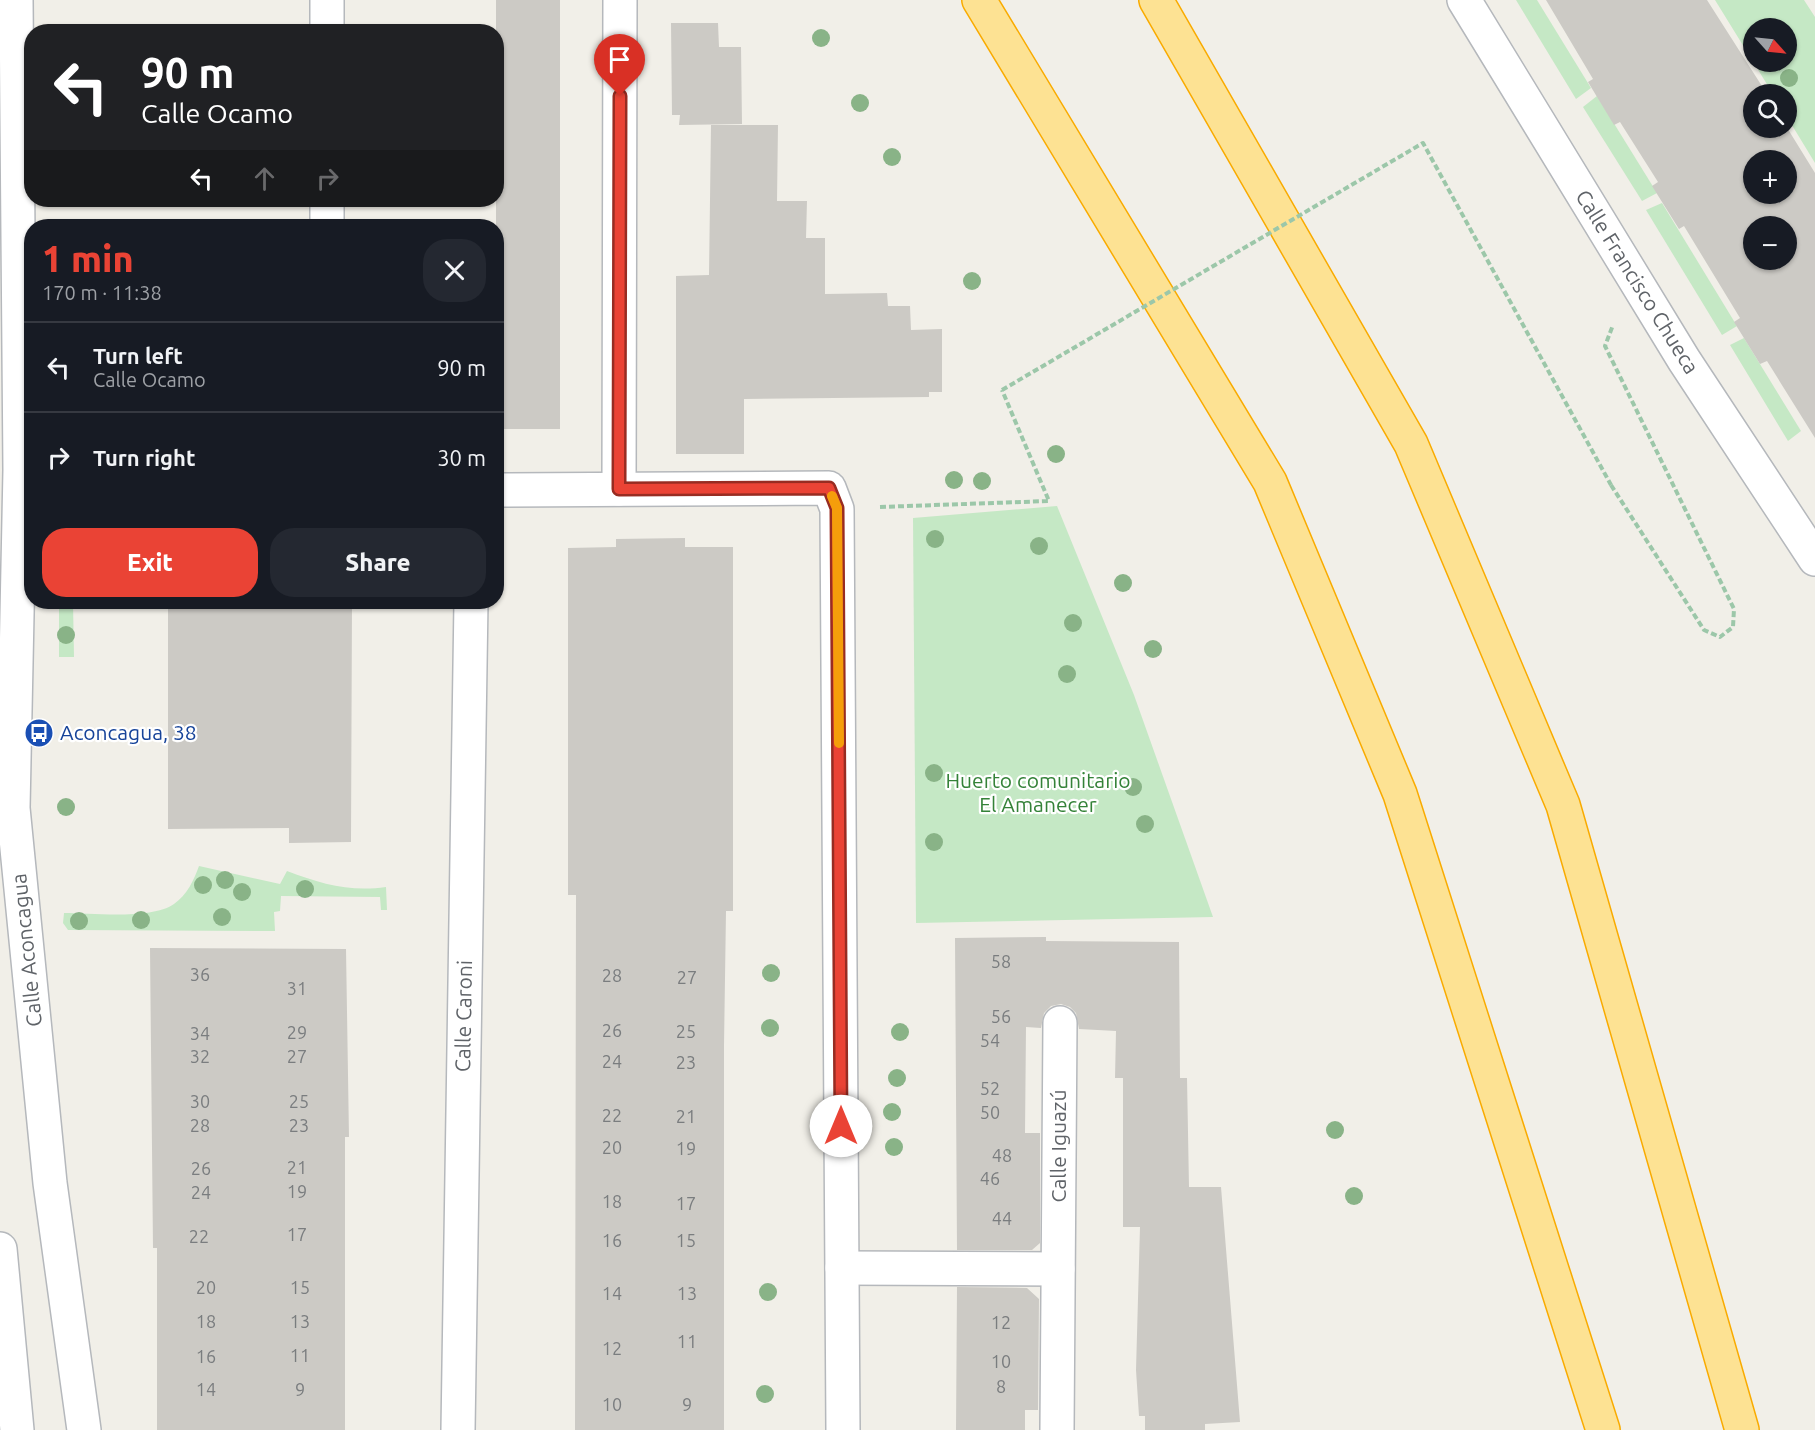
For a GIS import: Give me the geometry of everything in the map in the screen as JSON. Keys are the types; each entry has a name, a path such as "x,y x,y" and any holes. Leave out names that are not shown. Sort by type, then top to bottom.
{"highway":[{"path":"979,0 1270,482 1400,794 1603,1430"},
{"path":"1156,0 1411,444 1563,805 1742,1430"}],"street":[{"name":"Calle Aconcagua","path":"16,0 20,470 13,808 50,1183 84,1430"},
{"path":"327,0 327,24"},
{"path":"619,489 620,0"},
{"name":"Calle Francisco Chueca","path":"1464,0 1684,360 1815,559"},
{"path":"504,490 619,489 833,498 843,1430"},
{"name":"Calle Caroni","path":"458,1430 471,609"},
{"name":"Calle Iguazú","path":"1057,1430 1060,1023"},
{"path":"0,1250 17,1430"},
{"path":"842,1268 1058,1269"}],"path":[{"path":"833,498 1049,501 1002,390 1423,142 1611,485 1704,630 1720,636 1733,627 1734,609 1605,346 1617,315"}],"green space":[{"path":"1516,0 1537,0 1591,88 1576,99"},
{"path":"1715,0 1804,0 1815,17 1815,163 1797,133 1797,84 1767,84 1759,72 1797,72 1797,18 1743,18 1743,45"},
{"path":"1597,96 1657,193 1642,201 1583,107"},
{"path":"1662,203 1737,326 1722,335 1646,210"},
{"path":"1744,338 1801,431 1788,441 1730,345"},
{"name":"Huerto comunitario El Amanecer","path":"1057,506 1134,695 1213,917 916,923 913,518"},
{"path":"59,609 73,609 74,657 59,657"},
{"path":"199,866 280,884 287,871 312,880 348,888 386,887 387,910 381,910 380,897 281,896 280,911 274,912 275,931 68,930 63,923 64,913 136,914 164,909 183,896"}],"building":[{"path":"496,0 560,0 560,429 504,429 504,219 496,219 496,207 504,207 504,24 496,24"},
{"path":"1546,0 1707,0 1743,56 1743,72 1753,72 1761,84 1743,84 1743,138 1793,138 1815,173 1815,438 1767,361 1760,364 1734,322 1740,318 1684,226 1679,229 1652,186 1658,182 1620,122 1614,125 1588,82 1593,79"},
{"path":"671,23 718,23 719,47 741,47 742,124 679,125 680,115 672,115"},
{"path":"711,125 778,125 777,201 807,201 806,238 825,238 825,294 887,293 888,306 910,306 911,330 942,329 942,392 929,392 929,397 744,399 744,454 676,454 676,276 709,275"},
{"path":"685,538 685,547 733,547 733,911 726,911 724,1046 724,1430 575,1430 576,895 568,895 568,548 616,547 616,539"},
{"path":"168,609 352,609 351,842 289,843 289,828 168,829"},
{"path":"1046,937 1046,941 1179,942 1180,1078 1187,1078 1189,1187 1221,1187 1240,1422 1205,1424 1205,1430 1145,1430 1145,1416 1139,1416 1136,1370 1140,1227 1123,1227 1123,1078 1115,1078 1116,1031 1079,1029 1076,1013 1070,1007 1061,1004 1051,1006 1044,1013 1041,1028 1026,1027 1025,1133 1040,1133 1040,1243 1032,1250 957,1250 955,938"},
{"path":"150,948 346,949 349,1137 345,1137 345,1430 157,1430 157,1248 153,1248"},
{"path":"957,1287 1027,1288 1039,1299 1038,1410 1025,1410 1025,1430 956,1430"}],"slow traffic":[{"path":"832,496 837,508 839,743"}],"place":[{"name":"Aconcagua, 38","path":"39,733"}],"route":[{"path":"620,96 619,489 829,488 837,508 841,1126"}]}
